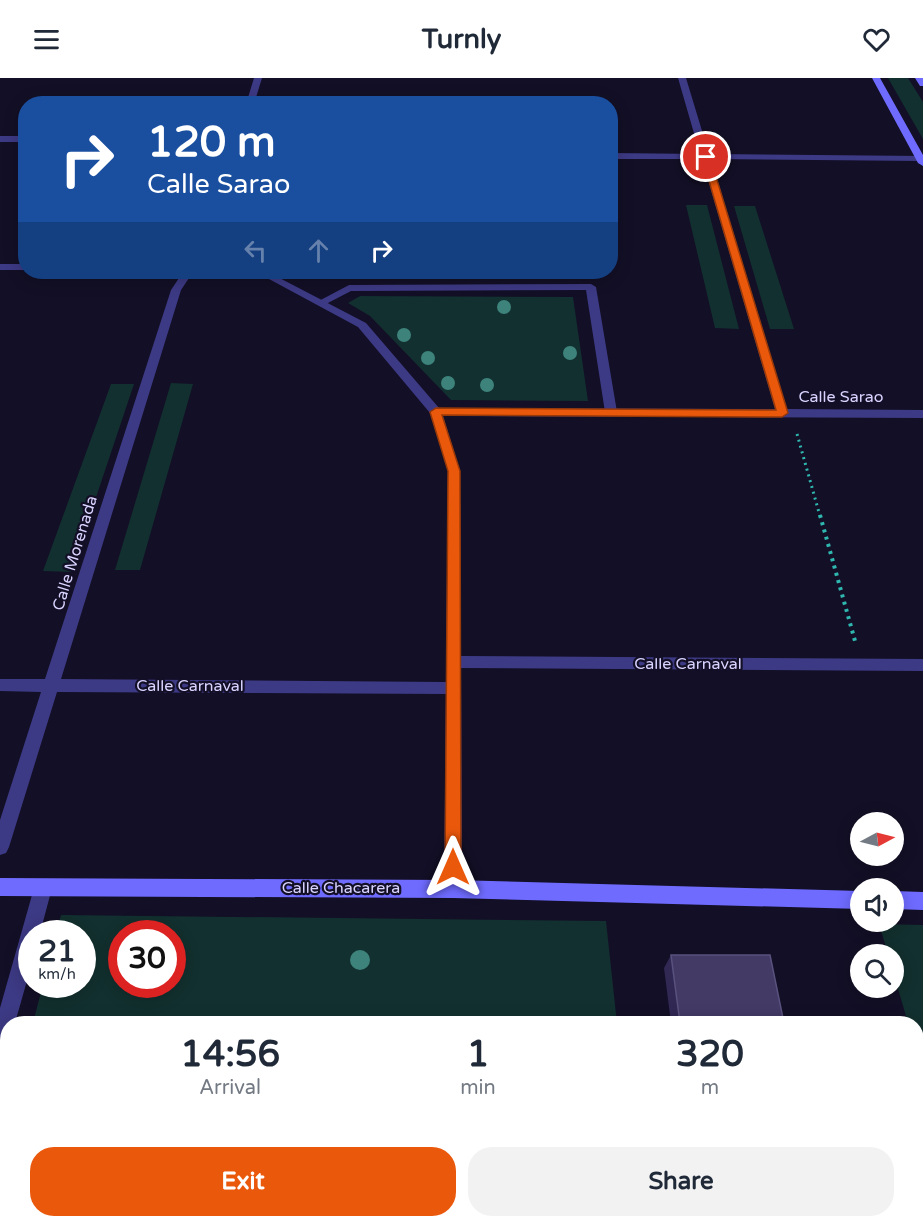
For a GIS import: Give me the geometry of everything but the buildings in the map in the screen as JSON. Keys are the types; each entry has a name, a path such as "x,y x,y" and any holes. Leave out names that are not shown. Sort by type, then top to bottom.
{"main road":[{"path":"876,78 922,160"},
{"path":"919,78 923,84"},
{"name":"Calle Chacarera","path":"0,888 453,889 850,900"},
{"path":"904,900 923,901"}],"street":[{"path":"252,96 258,78"},
{"path":"682,78 787,413"},
{"path":"0,139 18,139"},
{"path":"618,156 922,160"},
{"path":"0,267 18,267"},
{"name":"Calle Morenada","path":"0,847 176,290 183,279"},
{"path":"274,279 362,325 436,412 454,471 453,889"},
{"path":"320,303 349,288 591,287 611,412"},
{"name":"Calle Sarao","path":"436,412 923,414"},
{"name":"Calle Carnaval","path":"453,662 923,665"},
{"name":"Calle Carnaval","path":"0,685 453,688"},
{"path":"7,1016 43,888"}],"path":[{"path":"787,413 862,665"}],"green space":[{"path":"888,78 908,78 923,102 923,139"},
{"path":"686,205 707,205 739,329 715,328"},
{"path":"734,206 755,206 794,329 770,329"},
{"path":"360,296 573,297 588,401 451,400 370,316 348,303"},
{"path":"171,383 193,384 140,570 115,570"},
{"path":"111,384 134,384 71,572 43,571"},
{"path":"61,915 606,921 616,1016 35,1016 39,998 96,998 96,920 60,920"},
{"path":"904,925 923,925 923,1016 906,1016 901,998 904,998 904,944 885,944 881,932 904,932"}],"route":[{"path":"453,867 454,471 436,412 782,413 706,157"}]}
